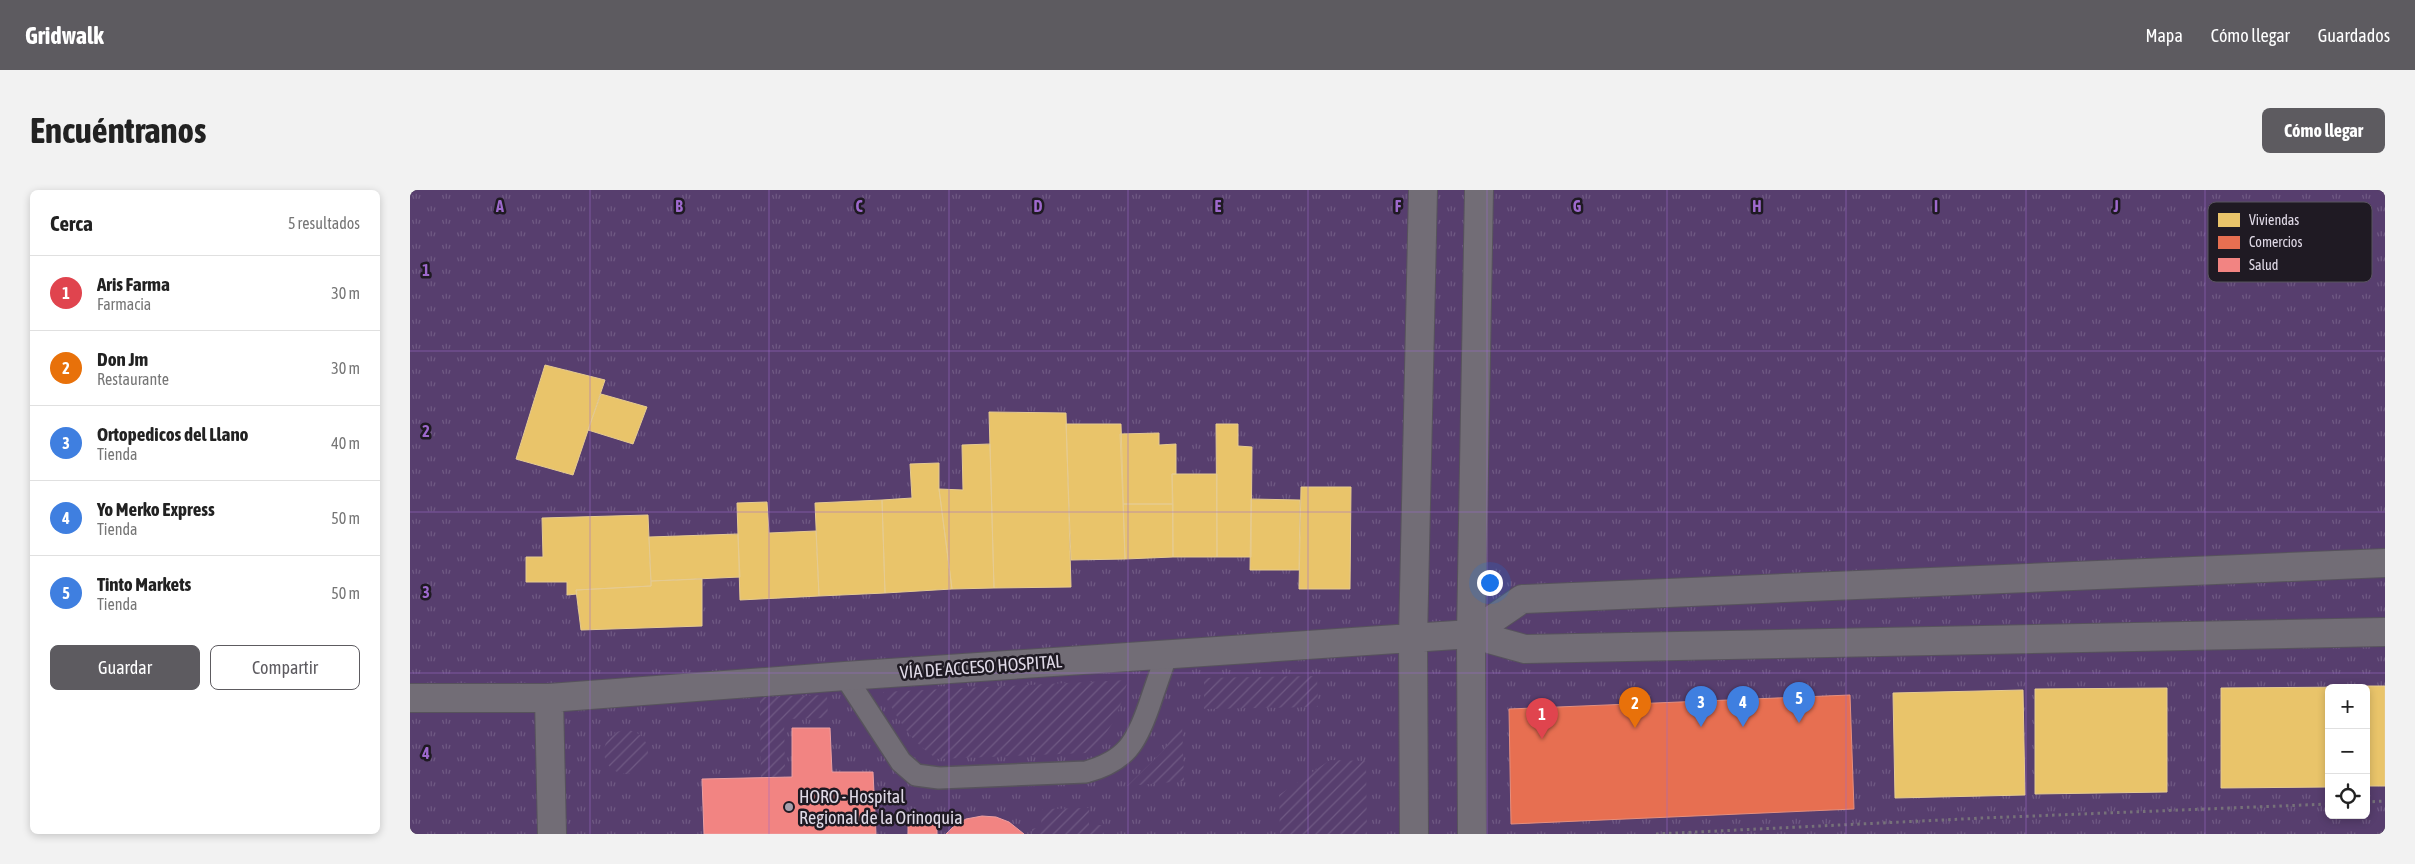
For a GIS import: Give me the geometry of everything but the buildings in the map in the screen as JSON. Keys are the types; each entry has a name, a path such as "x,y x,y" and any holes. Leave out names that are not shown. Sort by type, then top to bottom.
{"street":[{"path":"1414,834 1413,639 1422,190"},
{"path":"1472,834 1471,634 1479,190"},
{"path":"1471,634 1522,599 2385,563"},
{"path":"1471,634 1525,649 2385,632"},
{"name":"VÍA DE ACCESO HOSPITAL","path":"410,698 549,698 1471,634"},
{"path":"549,698 552,834"}],"lane":[{"path":"845,676 901,762 916,775 939,778 1086,772 1103,767 1116,760 1127,752 1138,736 1167,654"}],"path":[{"path":"2370,802 2385,801"},
{"path":"1656,834 2325,804"}],"green space":[{"path":"410,190 2385,190 2385,834 410,834"},
{"path":"1317,676 1318,707 1204,709 1204,678"},
{"path":"1128,680 1114,721 1103,737 1086,753 938,759 920,746 906,730 883,692"},
{"path":"827,695 828,718 784,719 785,777 761,777 760,697"},
{"path":"1182,724 1184,781 1127,786 1162,752"},
{"path":"630,730 642,736 647,743 647,761 642,768 635,773 622,774 614,771 607,764 604,748 607,740 614,733"},
{"path":"1330,760 1366,761 1367,834 1280,834 1279,795"},
{"path":"1089,808 1089,825 1104,825 1104,834 1032,834 1032,829 1041,827 1042,809"}],"place":[{"name":"Tinto Markets","path":"1799,723"},
{"name":"Ortopedicos del Llano","path":"1701,727"},
{"name":"Yo Merko Express","path":"1743,727"},
{"name":"Don Jm","path":"1635,728"},
{"name":"Aris Farma","path":"1542,739"},
{"name":"HORO - Hospital Regional de la Orinoquia","path":"789,807"}]}
